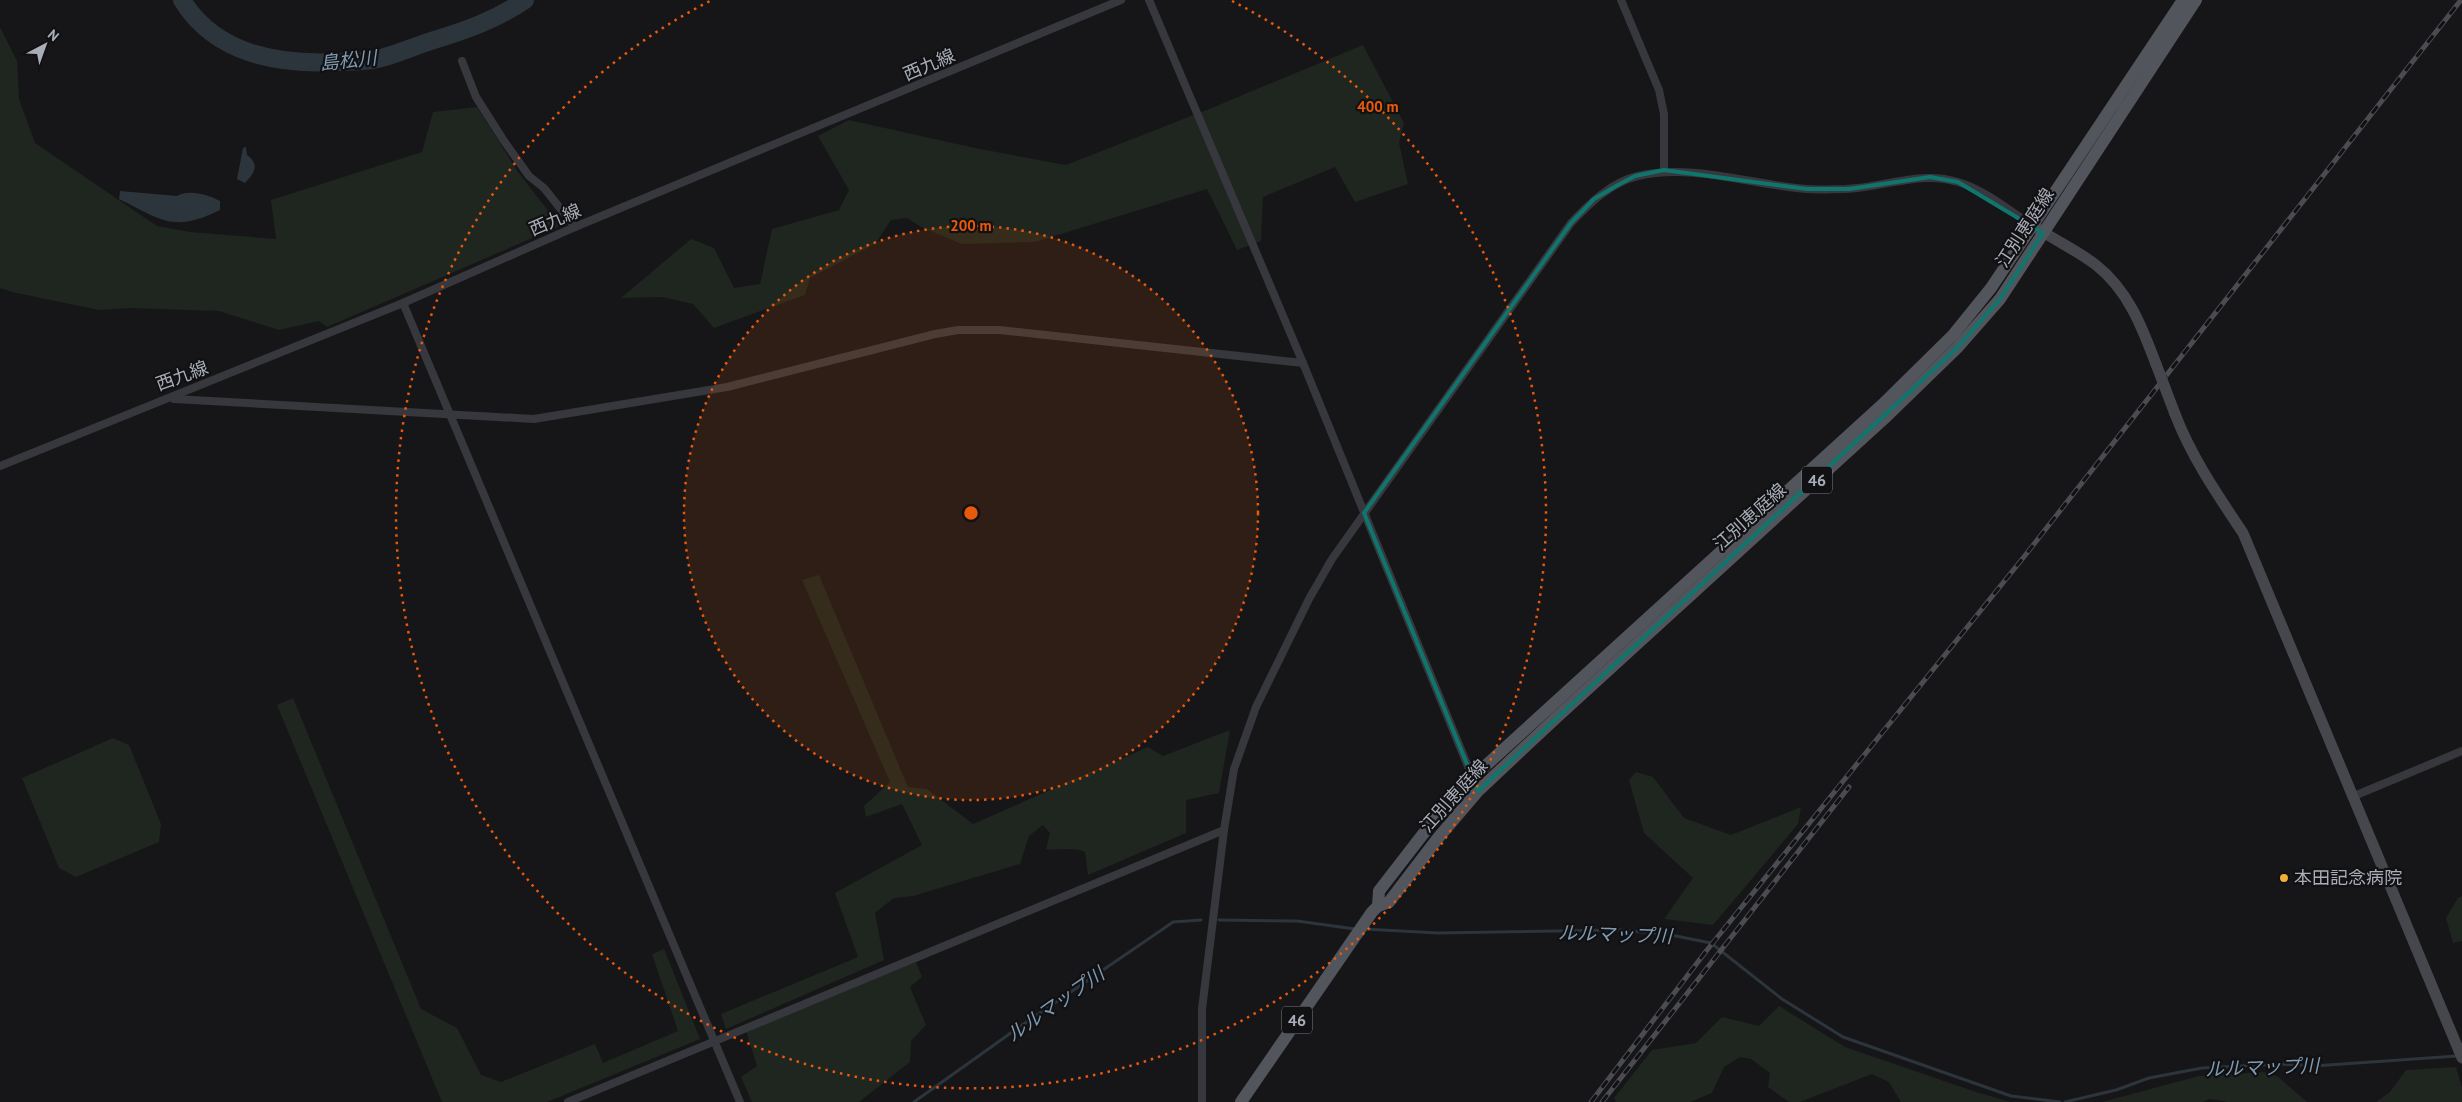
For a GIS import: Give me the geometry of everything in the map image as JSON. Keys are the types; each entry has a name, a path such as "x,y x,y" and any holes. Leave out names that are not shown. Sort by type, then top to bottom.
{"main road":[{"name":"江別恵庭線","path":"1375,909 1389,902 1438,838 1478,791 1888,415 1936,368 2000,298 2038,229 2182,0"},
{"name":"江別恵庭線","path":"1241,1102 1375,909 1379,891 1437,816 1472,778 1883,404 1953,335 2038,229 2196,0"}],"street":[{"name":"西九線","path":"0,466 403,303 575,227 1120,0"},
{"path":"1149,0 1303,363 1478,791"},
{"path":"1621,0 1659,90 1664,114 1664,170"},
{"path":"462,61 476,97 504,141 528,176 544,188 575,227"},
{"path":"1202,1102 1202,1009 1224,830 1234,769 1256,707 1308,599 1332,559 1571,223 1594,200 1616,186 1636,176 1664,170 1807,189 1849,189 1930,177 1958,182 1985,195 2094,263 2117,285 2139,319 2186,442 2200,468 2243,533 2462,1058"},
{"path":"403,303 740,1102"},
{"path":"171,398 450,416 534,419 708,390 958,330 999,330 1303,363"},
{"path":"2354,796 2462,751"},
{"path":"568,1102 1224,830"}],"highlighted area":[{"path":"1664,170 1807,189 1849,189 1930,177 1958,182 2043,233 2000,299 1957,348 1478,791 1364,513 1571,223 1594,199 1635,176"}],"shaded area":[{"path":"0,27 17,61 19,99 35,143 157,226 190,232 276,239 271,200 422,152 433,112 477,107 518,172 560,226 327,327 319,321 279,330 219,311 130,308 99,310 0,288"},
{"path":"1363,45 1404,123 1399,143 1408,184 1355,202 1335,167 1263,197 1261,241 1237,250 1207,189 1035,242 962,244 921,227 907,218 891,220 876,243 810,278 805,295 714,328 693,304 662,297 621,298 691,239 714,248 734,288 760,284 772,229 839,210 849,190 818,136 849,120 975,148 1066,165 1214,107"},
{"path":"246,147 247,155 254,162 255,169 245,183 237,179 243,148"},
{"path":"120,191 177,196 187,193 198,193 220,201 220,210 190,221 168,221 157,218 119,199"},
{"path":"819,575 908,787 927,789 973,824 1148,747 1163,756 1230,730 1219,793 1186,800 1186,833 1088,875 1085,852 1076,849 1046,849 1050,833 1043,825 1029,836 1020,864 913,896 894,898 875,913 884,960 726,1029 721,1014 858,957 835,893 922,845 902,804 866,817 864,806 890,782 802,580"},
{"path":"293,698 421,1009 457,1028 481,1075 501,1082 595,1044 603,1063 678,1031 652,954 664,949 700,1039 547,1102 442,1102 277,705"},
{"path":"113,738 129,745 161,824 159,842 76,877 59,868 22,778"},
{"path":"1636,772 1653,777 1684,818 1731,835 1801,807 1798,824 1713,925 1664,919 1693,878 1644,833 1629,780"},
{"path":"2462,896 2462,941 2453,943 2446,918 2458,898"},
{"path":"916,962 922,977 910,987 926,1025 911,1041 910,1062 859,1102 752,1102 741,1077 757,1066 746,1031"},
{"path":"1779,1006 1845,1047 1976,1092 2011,1102 1901,1102 1889,1082 1872,1074 1800,1102 1789,1102 1768,1087 1770,1073 1751,1059 1740,1057 1724,1067 1712,1093 1690,1102 1616,1102 1614,1098 1652,1050 1696,1043 1722,1017 1759,1026"},
{"path":"2456,1067 2462,1088 2462,1102 2376,1102 2390,1092 2406,1070"},
{"path":"2264,1072 2277,1076 2307,1102 2229,1102 2210,1099 2202,1102 2102,1102 2199,1076"}],"waterway":[{"name":"島松川","path":"182,0 196,19 212,33 231,45 251,53 272,58 316,62 365,61 388,56 480,24 525,0"},
{"name":"ルルマップ川","path":"914,1102 1173,922 1201,920"},
{"name":"ルルマップ川","path":"1219,920 1297,921 1355,929"},
{"name":"ルルマップ川","path":"1364,929 1438,933 1619,930 1666,934 1711,943 1782,999 1843,1037 2011,1096 2060,1102"},
{"name":"ルルマップ川","path":"2065,1102 2116,1090 2149,1078 2202,1068 2281,1064 2314,1066 2457,1056"}],"railway":[{"path":"1591,1102 1707,950 2023,558 2461,0"},
{"path":"1602,1102 1849,787"}],"place":[{"name":"本田記念病院","path":"2284,878"}]}
